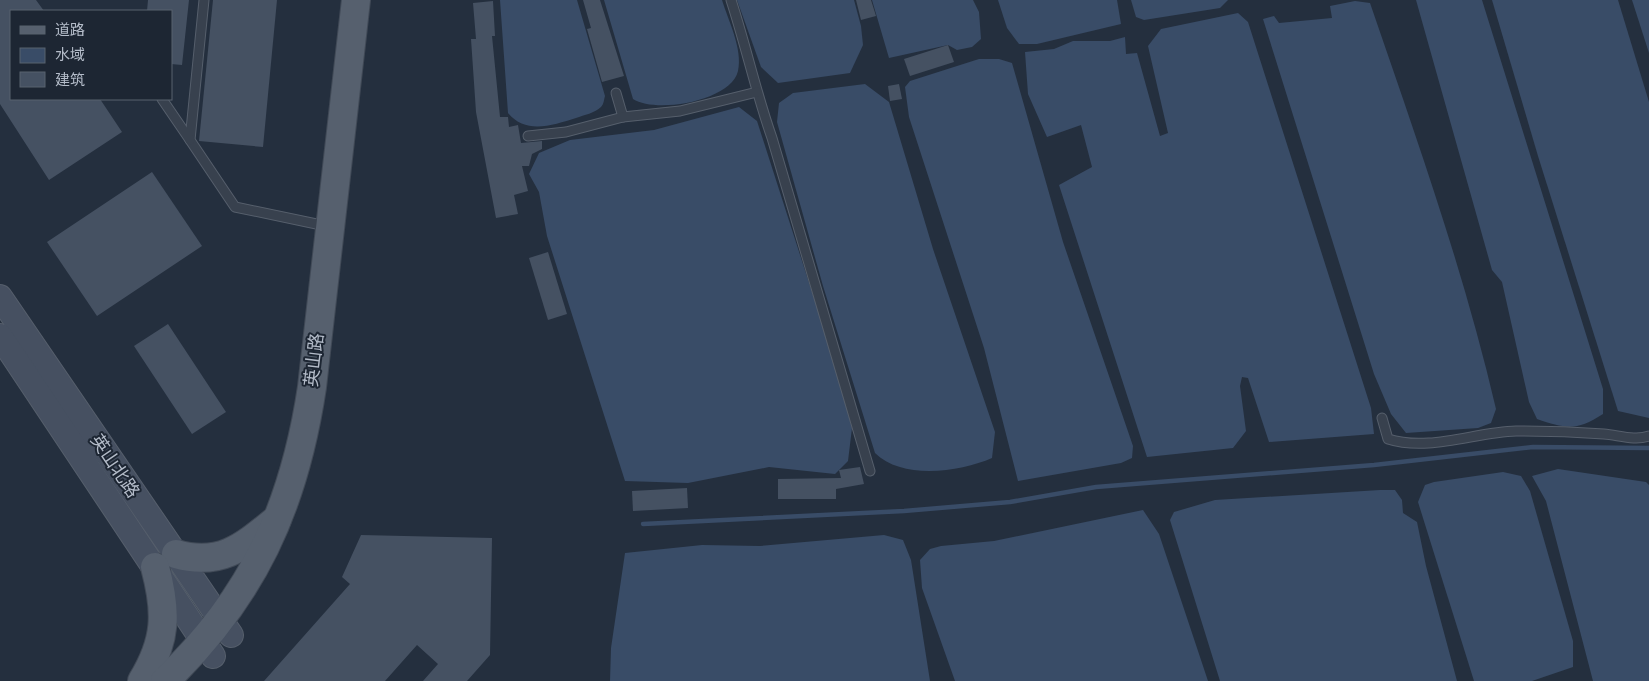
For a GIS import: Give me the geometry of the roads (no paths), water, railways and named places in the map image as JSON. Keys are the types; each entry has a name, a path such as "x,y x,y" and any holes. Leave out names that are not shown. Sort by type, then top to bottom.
{"main road":[{"name":"英山路","path":"226,628 239,594 261,557 280,517 294,475 305,431 356,0"},
{"name":"英山路","path":"190,681 208,649 226,628 253,605 276,565 296,523 311,480 322,435 373,0"},
{"name":"英山北路","path":"0,297 165,561 208,649"},
{"name":"英山北路","path":"0,336 165,561 226,628"},
{"path":"142,681 157,653 163,634 165,561 202,559 230,554 280,517"},
{"name":"英山路","path":"165,681 208,649"}],"lane":[{"path":"190,140 204,0"},
{"path":"731,0 862,438 870,471"},
{"path":"528,136 566,132 623,117 680,111 757,92"},
{"path":"616,93 623,117"},
{"path":"163,100 235,207 330,226"},
{"path":"1382,418 1388,439 1399,442 1447,440 1514,431 1601,434 1638,438 1649,436"}],"water":[{"path":"500,0 577,0 605,96 599,109 576,118 540,126 523,124 515,120 508,113"},
{"path":"604,0 722,0 737,44 738,71 732,81 722,90 691,102 658,105 633,99"},
{"path":"737,0 854,0 861,26 863,45 850,73 778,83 761,67"},
{"path":"872,0 973,0 979,12 981,39 972,47 957,50 948,45 889,58"},
{"path":"998,0 1117,0 1121,24 1037,44 1019,44 1007,28"},
{"path":"1131,0 1228,0 1220,8 1144,20 1136,17"},
{"path":"1416,0 1482,0 1603,389 1603,414 1594,420 1571,427 1556,425 1537,419 1529,402 1502,282 1492,270"},
{"path":"1492,0 1618,0 1649,102 1649,418 1618,411 1538,156"},
{"path":"1632,0 1649,0 1649,53"},
{"path":"1355,1 1370,3 1438,204 1469,306 1496,409 1491,423 1478,428 1406,433 1391,414 1374,374 1263,19 1274,16 1279,23 1332,18 1330,6"},
{"path":"1238,13 1248,22 1371,408 1374,434 1269,442 1248,378 1242,377 1240,386 1246,431 1233,448 1147,457 1059,185 1092,167 1081,125 1047,137 1028,94 1025,52 1054,49 1073,41 1110,41 1125,37 1126,54 1137,53 1160,136 1168,133 1148,46 1161,29"},
{"path":"979,59 999,59 1012,63 1063,242 1133,446 1132,458 1121,463 1018,481 984,348 909,117 905,87 910,81"},
{"path":"865,84 889,102 933,249 995,432 992,458 979,463 948,470 915,470 886,462 875,453 823,286 777,122 779,103 793,93"},
{"path":"739,107 757,121 830,348 852,428 848,461 835,474 769,467 688,483 625,481 547,236 539,192 529,174 539,153 570,140 654,130"},
{"path":"1558,469 1646,482 1649,485 1649,681 1593,681 1546,501 1532,476"},
{"path":"1503,472 1521,476 1530,491 1573,641 1573,667 1532,681 1474,681 1418,502 1425,485"},
{"path":"1395,490 1402,500 1403,513 1417,522 1426,566 1457,681 1220,681 1170,520 1174,512 1215,500"},
{"path":"1143,510 1159,534 1208,681 955,681 922,588 920,560 930,549 941,546 994,541"},
{"path":"884,535 903,540 911,560 930,681 610,681 611,648 625,553 702,545 760,546"}],"waterway":[{"path":"643,524 904,511 1010,502 1096,487 1374,465 1533,447 1649,448"}]}
